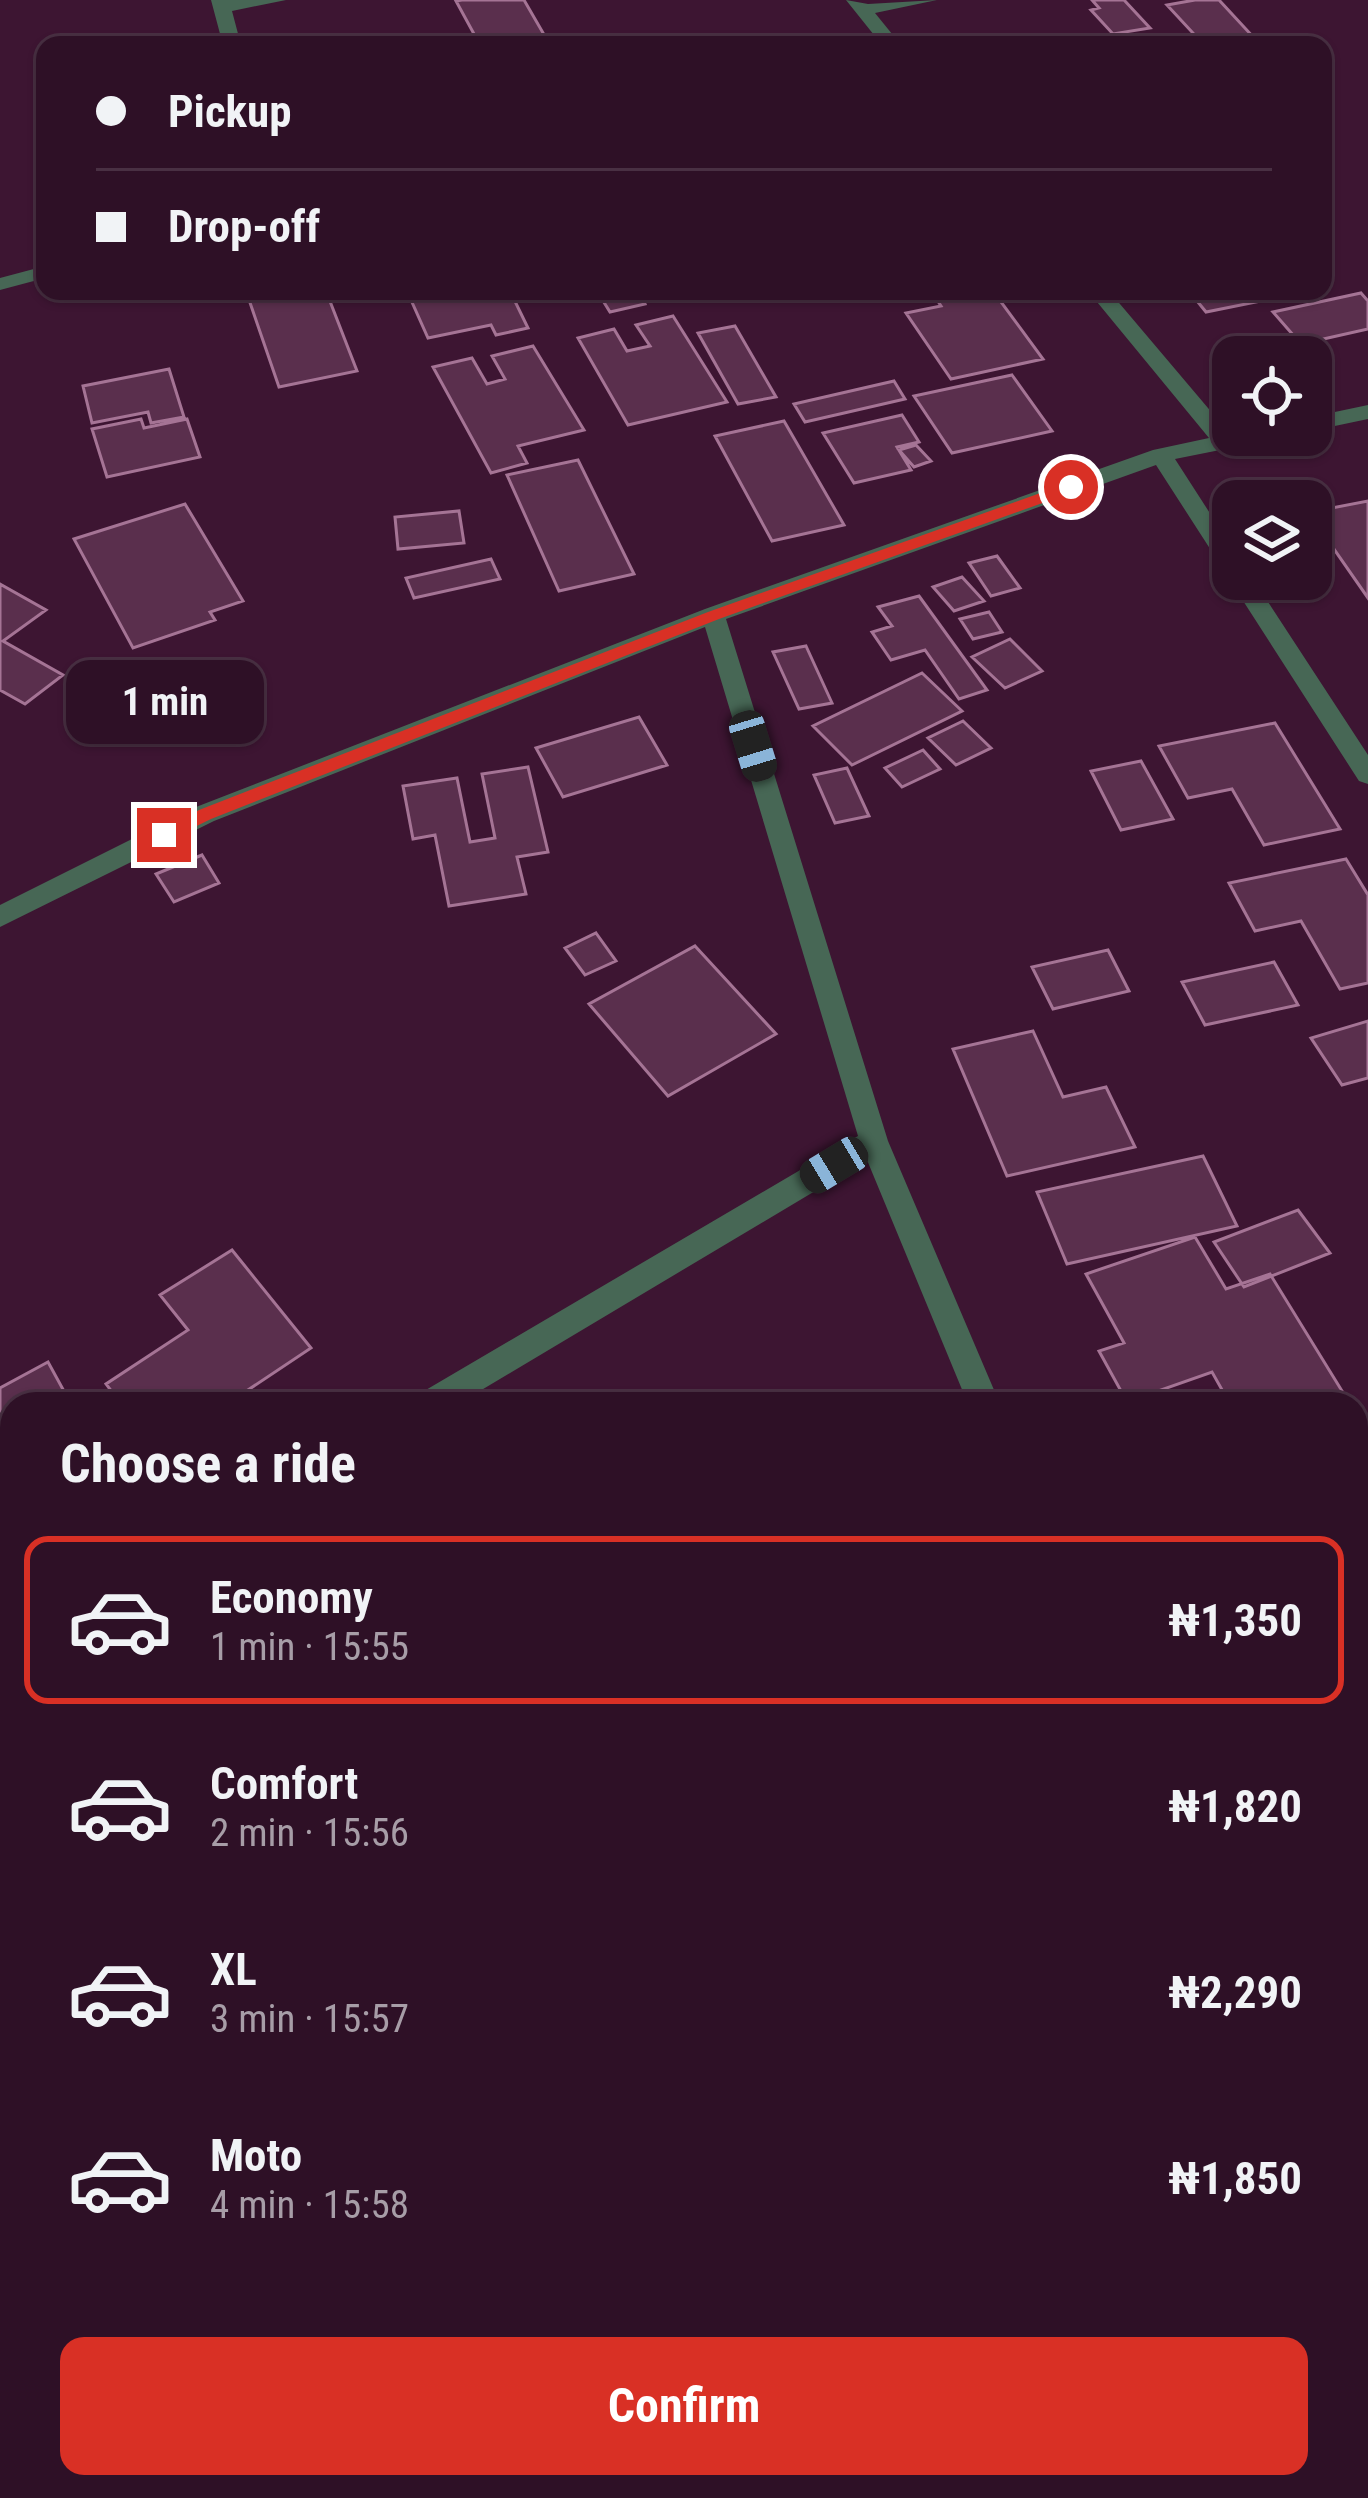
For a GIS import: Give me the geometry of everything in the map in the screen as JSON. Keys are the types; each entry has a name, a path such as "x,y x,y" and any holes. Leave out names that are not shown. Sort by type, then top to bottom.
{"street":[{"path":"230,36 222,4 278,0"},
{"path":"859,5 928,0"},
{"path":"859,5 885,36"},
{"path":"0,284 36,274"},
{"path":"1106,300 1212,427"},
{"path":"1332,420 1368,412"},
{"path":"0,917 205,814 713,615 1160,455 1212,445"},
{"path":"1160,455 1212,535"},
{"path":"1255,600 1368,775"},
{"path":"713,615 874,1141 979,1392"},
{"path":"450,1392 874,1141"}],"building":[{"path":"524,0 545,36 475,36 456,1"},
{"path":"1092,0 1124,0 1150,28 1113,34 1091,10 1099,8"},
{"path":"1219,0 1252,36 1196,36 1167,5"},
{"path":"1361,293 1368,301 1368,329 1332,337 1294,336 1273,312 1329,300"},
{"path":"249,300 329,300 357,371 279,387"},
{"path":"411,300 514,300 528,328 496,335 491,325 428,338"},
{"path":"603,300 643,300 645,304 610,312"},
{"path":"937,300 1000,300 1043,359 951,379 906,313 941,306"},
{"path":"1196,300 1266,300 1206,312"},
{"path":"673,316 727,402 628,425 578,338 614,329 627,351 650,346 636,325"},
{"path":"735,326 776,397 738,404 698,333"},
{"path":"533,346 584,430 518,446 527,463 491,473 433,367 472,358 487,384 505,379 492,356"},
{"path":"169,369 184,417 151,423 148,412 92,423 83,386"},
{"path":"1012,375 1052,431 952,453 914,396"},
{"path":"894,381 905,399 805,422 794,404"},
{"path":"902,415 919,442 897,447 911,470 854,483 823,433"},
{"path":"141,419 144,428 187,419 200,457 107,477 92,429"},
{"path":"784,421 844,525 772,541 715,436"},
{"path":"916,445 931,461 914,467 899,450"},
{"path":"578,460 634,574 559,591 507,475"},
{"path":"1368,501 1368,598 1332,546 1332,508"},
{"path":"185,504 243,601 210,612 215,620 133,648 74,539"},
{"path":"459,511 464,543 398,549 395,517"},
{"path":"997,556 1020,588 991,596 969,563"},
{"path":"491,559 500,579 414,598 406,578"},
{"path":"962,577 984,601 954,611 933,587"},
{"path":"0,584 46,610 3,641 63,675 25,704 0,690"},
{"path":"919,596 987,690 959,699 925,650 891,660 872,632 892,626 878,607"},
{"path":"989,612 1002,632 973,639 960,619"},
{"path":"1010,639 1042,671 1005,688 972,657"},
{"path":"806,646 832,703 799,709 773,652"},
{"path":"922,673 962,711 852,765 813,726"},
{"path":"639,717 667,765 563,797 536,748"},
{"path":"963,721 991,748 956,765 928,738"},
{"path":"1275,723 1340,829 1264,845 1232,789 1188,798 1159,746"},
{"path":"923,750 940,769 902,787 885,768"},
{"path":"1141,761 1173,819 1121,830 1091,771"},
{"path":"528,767 548,852 517,857 526,894 449,906 435,835 413,839 403,786 457,778 470,842 495,838 482,774"},
{"path":"847,768 869,816 835,823 814,775"},
{"path":"202,855 219,883 174,902 156,874"},
{"path":"1346,859 1368,895 1368,983 1340,989 1301,921 1255,931 1229,883"},
{"path":"596,933 616,961 585,975 565,948"},
{"path":"695,946 776,1034 668,1096 589,1004"},
{"path":"1108,950 1129,991 1053,1009 1032,967"},
{"path":"1274,962 1298,1005 1205,1025 1182,982"},
{"path":"1368,1021 1368,1078 1342,1085 1311,1038"},
{"path":"1033,1031 1063,1097 1106,1087 1135,1147 1007,1176 953,1049"},
{"path":"1203,1156 1237,1226 1067,1264 1037,1192"},
{"path":"1298,1210 1330,1253 1244,1287 1214,1242"},
{"path":"1195,1237 1226,1289 1270,1274 1343,1392 1223,1392 1212,1372 1155,1392 1122,1392 1099,1351 1124,1343 1086,1274"},
{"path":"232,1250 311,1348 245,1392 112,1392 106,1384 188,1330 160,1295"},
{"path":"48,1362 64,1392 0,1392"}],"route":[{"path":"164,835 205,814 713,615 1071,487"}]}
